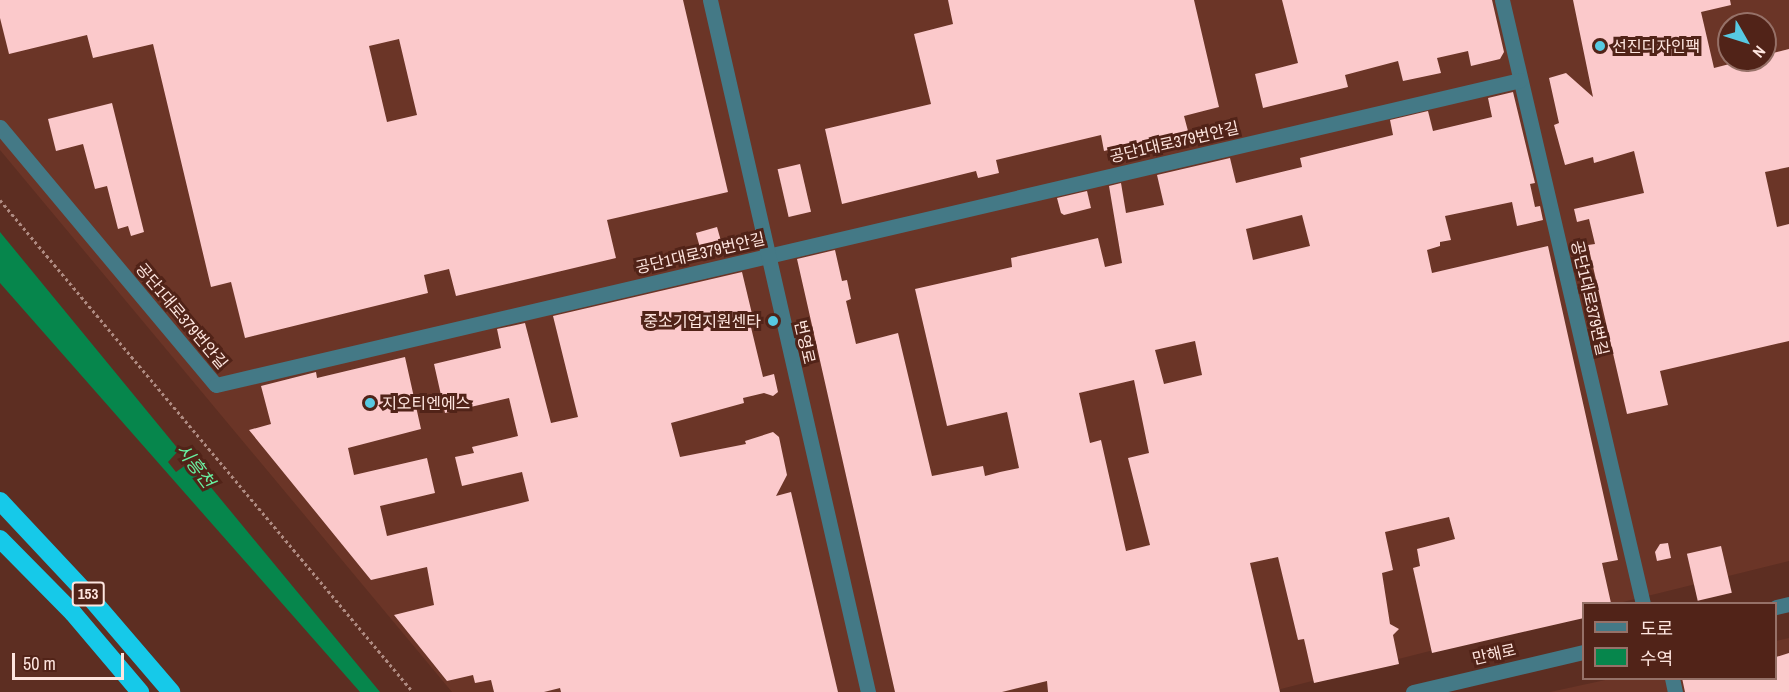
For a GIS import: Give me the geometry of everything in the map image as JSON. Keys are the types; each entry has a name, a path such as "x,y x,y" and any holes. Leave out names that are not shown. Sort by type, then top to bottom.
{"highway":[{"name":"153","path":"0,501 88,595 171,692"},
{"name":"153","path":"0,539 73,613 135,688"}],"street":[{"name":"번영로","path":"710,0 868,692"},
{"name":"공단1대로379번길","path":"1502,0 1643,602"},
{"name":"공단1대로379번안길","path":"0,127 216,385 1520,80"},
{"name":"만해로","path":"1413,692 1582,651"}],"path":[{"path":"0,200 413,692"}],"shaded area":[{"path":"0,0 1789,0 1789,561 1623,602 1582,602 1582,612 1269,692 452,692 0,150"},
{"path":"1789,638 1789,692 1550,692 1605,680 1777,680 1777,641"}],"water":[{"path":"0,232 179,450 168,462 176,472 190,462 380,692 360,692 0,283"}],"building":[{"path":"0,0 683,0 728,192 607,220 616,258 456,296 449,269 424,275 428,293 245,338 231,282 211,287 153,44 93,58 87,35 9,54 0,18","holes":["399,39 417,115 387,122 369,46"]},
{"path":"948,0 1194,0 1219,107 1184,116 1188,131 1104,151 1101,135 996,160 999,173 978,178 976,171 842,204 825,129 931,104 914,34 953,24"},
{"path":"1282,0 1492,0 1504,52 1500,59 1471,66 1468,51 1437,58 1441,73 1403,81 1398,61 1345,75 1348,87 1263,108 1255,74 1298,63"},
{"path":"1573,0 1730,0 1731,5 1701,12 1714,68 1717,67 1717,72 1777,72 1777,52 1789,49 1789,167 1765,172 1777,227 1789,224 1789,341 1660,371 1668,405 1627,414 1588,245 1595,244 1589,219 1577,222 1574,209 1644,193 1634,151 1594,163 1593,157 1565,165 1554,125 1559,123 1549,78 1566,73 1593,97"},
{"path":"1513,92 1535,183 1530,184 1535,207 1540,206 1543,220 1517,226 1512,202 1445,216 1451,240 1440,242 1440,246 1427,250 1432,273 1548,246 1618,560 1602,563 1611,602 1582,602 1582,618 1432,653 1413,568 1420,566 1417,549 1455,539 1449,517 1385,532 1393,570 1382,573 1390,624 1399,629 1393,635 1399,664 1314,683 1304,639 1298,640 1278,557 1250,563 1280,692 1048,692 1047,681 1002,692 895,692 797,259 835,250 842,281 847,280 851,299 846,301 856,344 898,333 932,476 983,466 985,476 1019,468 1007,412 947,426 915,289 1012,267 1011,258 1098,238 1105,267 1122,263 1109,186 1121,183 1126,213 1164,205 1157,175 1230,158 1236,183 1302,167 1300,158 1393,135 1390,120 1428,111 1433,131 1492,117 1488,98","holes":["1302,215 1310,246 1253,260 1246,229","1195,341 1202,375 1164,384 1155,350","1134,380 1149,453 1128,458 1150,545 1126,551 1101,440 1090,443 1079,393"]},
{"path":"112,103 144,232 131,236 128,226 118,229 107,186 95,189 83,144 56,151 48,119"},
{"path":"800,164 811,212 789,217 778,169"},
{"path":"1087,191 1091,208 1064,215 1061,213 1057,198"},
{"path":"717,227 721,241 700,247 696,233"},
{"path":"742,272 753,318 749,319 763,377 774,374 778,392 773,396 764,393 743,398 744,403 671,423 680,457 746,444 745,441 773,432 779,437 787,475 776,496 791,492 838,692 561,692 560,688 544,692 494,692 491,680 475,683 473,675 447,681 394,615 434,605 427,567 371,580 249,430 271,424 261,386 316,372 317,378 405,357 421,429 348,448 354,475 427,458 435,493 380,506 387,536 529,501 522,472 462,486 455,457 474,453 472,447 518,436 509,398 445,413 434,364 501,348 497,329 525,323 551,423 578,417 553,316"},
{"path":"1668,543 1671,558 1657,561 1655,552 1660,544"},
{"path":"1721,546 1732,593 1698,601 1687,554"},
{"path":"1789,653 1789,692 1685,692 1682,680 1777,680 1777,657"}],"place":[{"name":"선진디자인팩","path":"1600,46"},
{"name":"중소기업지원센타","path":"773,321"},
{"name":"지오티엔에스","path":"370,403"}],"water label":[{"name":"시흥천","path":"195,466"}]}
